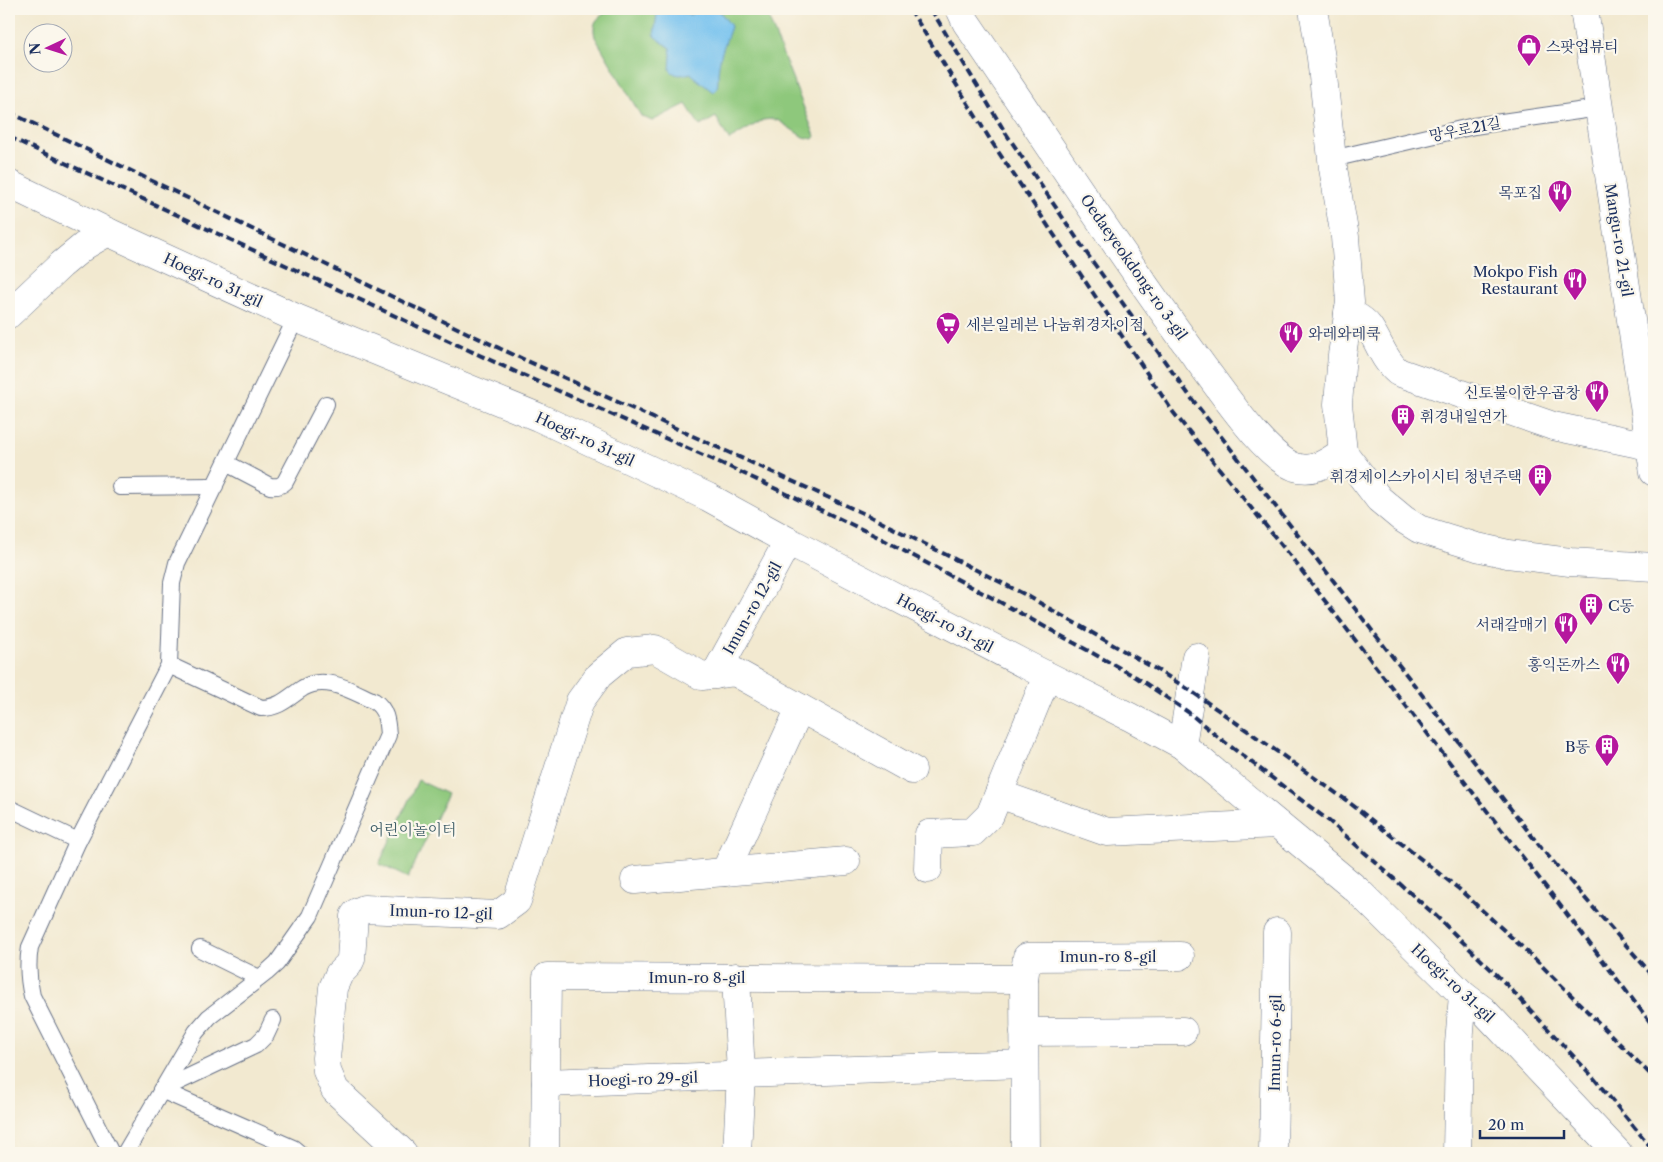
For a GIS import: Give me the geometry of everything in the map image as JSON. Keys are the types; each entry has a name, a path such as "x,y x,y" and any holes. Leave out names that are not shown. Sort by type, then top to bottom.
{"street":[{"name":"Oedaeyeokdong-ro 3-gil","path":"960,9 966,22 1156,302 1222,391 1270,450 1294,466 1311,470 1343,452"},
{"path":"1313,9 1321,58 1332,159 1345,237 1350,302 1338,404 1343,452 1379,499 1419,529 1477,547 1516,555 1570,562 1654,567"},
{"name":"Mangu-ro 21-gil","path":"1584,9 1652,459"},
{"name":"Hoegi-ro 31-gil","path":"9,184 108,232 296,318 538,417 708,497 788,541 1047,676 1130,716 1182,746 1356,890 1463,995 1483,1010 1618,1153"},
{"path":"9,314 61,265 84,246 108,232"},
{"path":"1348,312 1368,325 1389,365 1398,372 1652,459"},
{"name":"Imun-ro 12-gil","path":"715,675 788,541"},
{"name":"Imun-ro 12-gil","path":"403,1153 336,1090 330,1081 327,1071 326,1058 333,988 338,974 348,965 351,959 354,916 357,912 364,909 498,915 517,901 580,701 599,675 627,652 655,649 702,676 735,672 912,770"},
{"path":"1182,746 1196,657"},
{"path":"928,869 929,834 973,832 990,815 1047,676"},
{"path":"725,872 800,708"},
{"path":"999,794 1107,832 1277,824"},
{"path":"635,880 846,861"},
{"name":"Imun-ro 6-gil","path":"1273,1153 1277,932"},
{"name":"Imun-ro 8-gil","path":"1025,1153 1024,979 1028,957 1180,956"},
{"name":"Imun-ro 8-gil","path":"545,1153 547,977 1024,979"},
{"path":"736,977 741,1074 738,1153"},
{"path":"1457,1153 1459,1044 1463,995"},
{"path":"1024,1032 1183,1031"},
{"path":"741,1074 1023,1064"},
{"name":"Hoegi-ro 29-gil","path":"546,1083 741,1074"}],"lane":[{"name":"망우로21길","path":"1332,159 1474,126 1599,108"},
{"path":"111,1153 32,996 27,964 30,947 78,841 169,665 172,583 178,563 296,318"},
{"path":"226,463 270,486 275,487 286,482 326,404"},
{"path":"120,487 215,486"},
{"path":"125,1153 196,1032 209,1017 277,963 310,916 388,734 387,721 380,705 337,684 315,684 304,687 277,706 261,708 169,665"},
{"path":"9,808 78,841"},
{"path":"200,948 259,978"},
{"path":"161,1090 256,1045 266,1035 272,1020"},
{"path":"161,1090 293,1148 299,1153"}],"green space":[{"path":"612,9 765,9 815,136 813,139 803,137 779,121 772,119 763,120 729,140 716,117 700,126 686,104 652,121 641,116 595,37 595,23"},
{"name":"어린이놀이터","path":"418,780 447,794 408,878 379,864"}],"water":[{"path":"656,9 679,9 690,15 698,9 718,9 731,26 718,68 717,89 713,92 691,73 677,75 670,70 670,48 654,36"}],"railway":[{"path":"910,9 991,141 1173,412 1288,553 1654,1027"},
{"path":"931,9 1005,132 1090,258 1192,399 1542,849 1654,977"},
{"path":"9,112 501,349 869,516 1024,594 1159,671 1191,691 1346,800 1459,889 1534,958 1654,1078"},
{"path":"9,137 516,372 721,463 876,536 1136,677 1188,712 1329,821 1435,915 1506,984 1592,1076 1654,1151"}],"place":[{"name":"스팟업뷰티","path":"1529,67"},
{"name":"목포집","path":"1560,213"},
{"name":"Mokpo Fish Restaurant","path":"1575,301"},
{"name":"세븐일레븐 나눔휘경자이점","path":"948,345"},
{"name":"와레와레쿡","path":"1291,354"},
{"name":"신토불이한우곱창","path":"1597,413"},
{"name":"휘경내일연가","path":"1403,437"},
{"name":"휘경제이스카이시티 청년주택","path":"1540,497"},
{"name":"C동","path":"1591,626"},
{"name":"서래갈매기","path":"1566,645"},
{"name":"홍익돈까스","path":"1618,685"},
{"name":"B동","path":"1607,767"}]}
